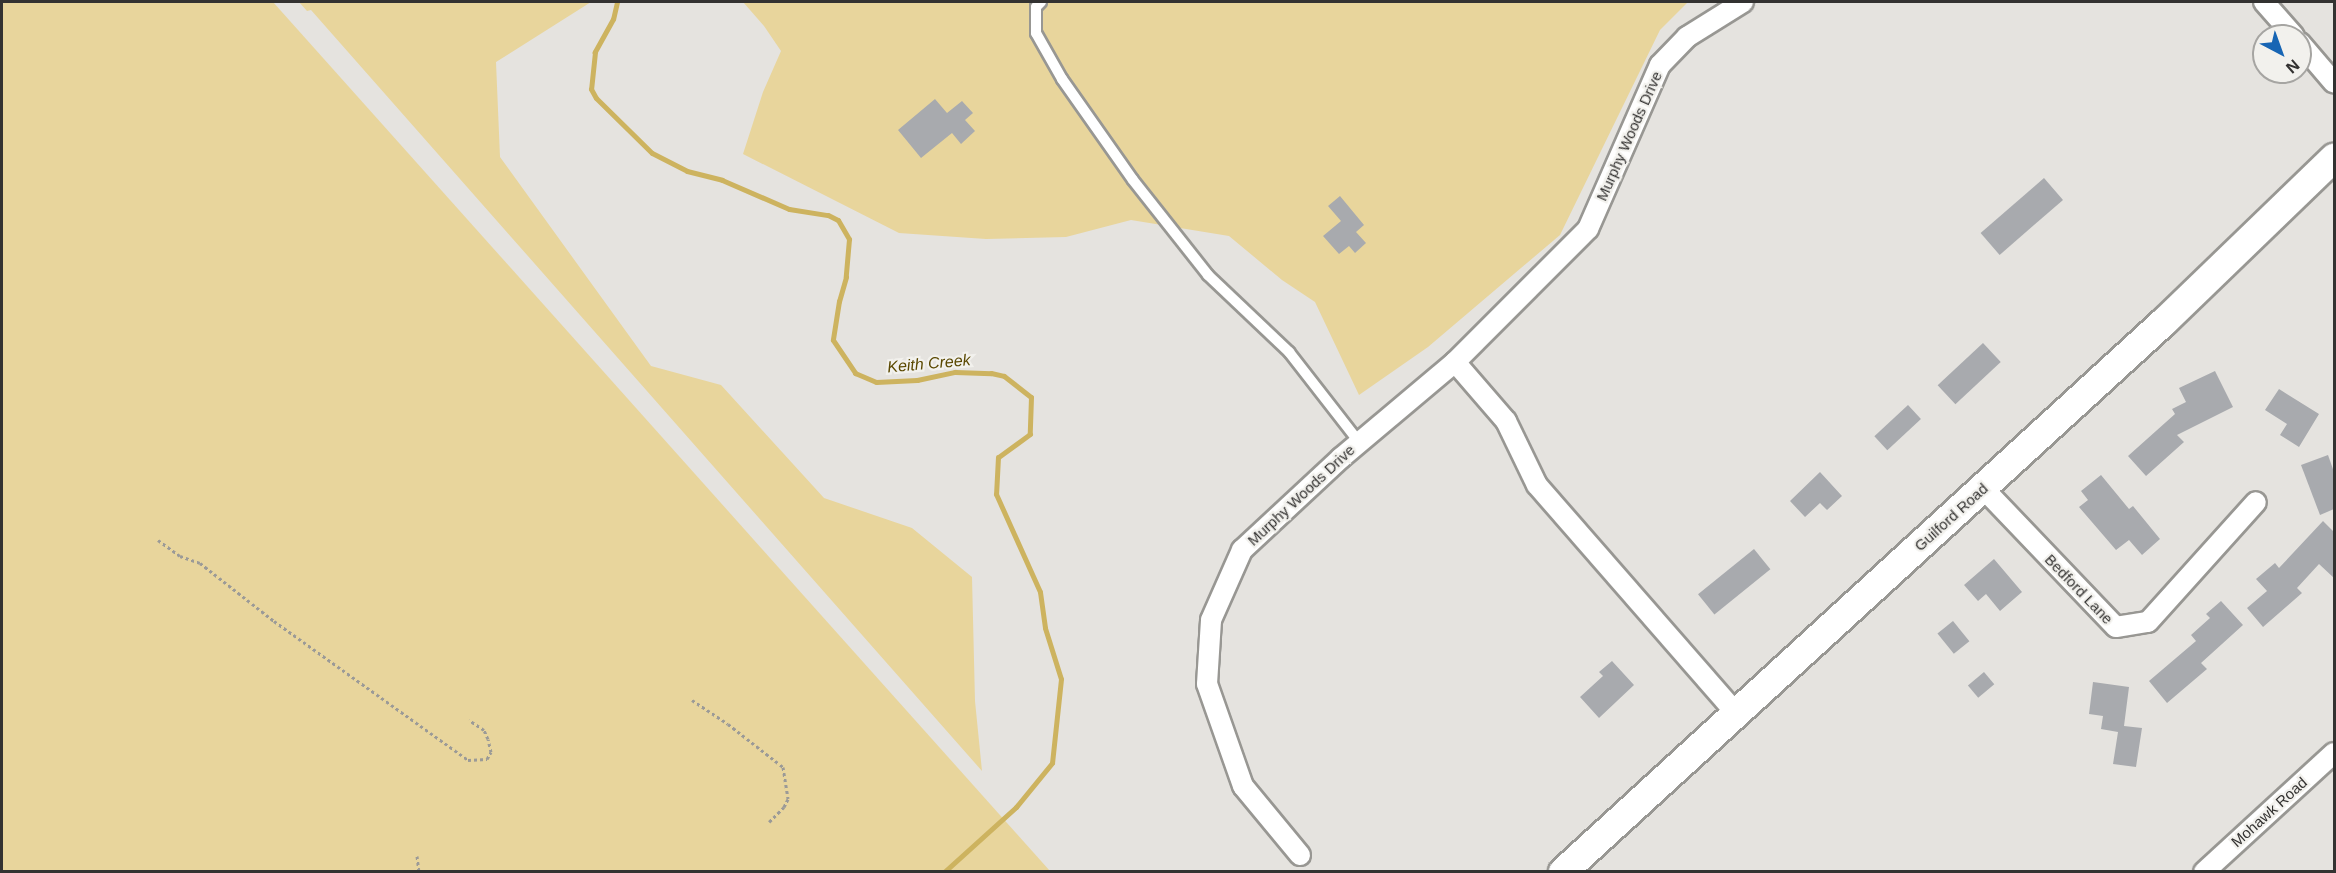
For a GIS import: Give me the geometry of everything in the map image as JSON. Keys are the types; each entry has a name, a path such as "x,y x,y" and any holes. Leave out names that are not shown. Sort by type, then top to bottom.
{"street":[{"name":"Murphy Woods Drive","path":"1300,855 1242,786 1207,684 1211,620 1242,550 1359,442 1455,362 1588,229 1660,65 1687,36 1743,2"},
{"path":"2264,2 2283,24"},
{"path":"2312,57 2334,83"},
{"name":"Guilford Road","path":"1563,872 1735,712 2165,321 2334,158"},
{"path":"1455,362 1506,421 1537,485 1735,712"},
{"name":"Bedford Lane","path":"1983,488 2116,627 2148,622 2256,502"},
{"name":"Mohawk Road","path":"2204,872 2334,753"}],"lane":[{"path":"1041,2 1036,7 1036,33 1062,79 1133,180 1208,275 1289,352 1359,442"}],"path":[{"path":"158,540 180,556 200,563 274,621 468,760 487,759 491,752 484,730 469,720"},
{"path":"692,700 783,766 788,799 784,807 769,822"},
{"path":"417,856 419,872"}],"shaded area":[{"path":"2,2 273,2 1050,871 2,871"},
{"path":"299,2 591,2 496,62 500,157 651,366 721,385 824,498 912,528 972,577 975,701 982,771 311,10 307,11"},
{"path":"743,2 1688,2 1660,30 1560,235 1428,347 1359,395 1315,302 1282,280 1229,236 1131,220 1066,237 986,239 899,233 743,154 763,92 781,51 764,26"}],"building":[{"path":"935,99 947,113 962,101 973,113 965,120 975,131 961,144 952,133 921,158 898,130"},
{"path":"2044,178 2063,200 2000,255 1981,233"},
{"path":"1340,196 1364,225 1356,232 1366,243 1355,253 1349,246 1339,254 1323,236 1341,221 1328,206"},
{"path":"1983,343 2001,362 1955,404 1938,385"},
{"path":"2215,371 2233,407 2177,435 2184,442 2146,476 2128,456 2175,414 2172,409 2186,402 2179,388"},
{"path":"2279,389 2319,414 2299,447 2280,435 2287,424 2265,410"},
{"path":"1908,405 1921,419 1887,450 1874,436"},
{"path":"2328,455 2334,472 2334,509 2320,515 2301,465"},
{"path":"1820,472 1842,496 1827,510 1820,503 1805,517 1790,501"},
{"path":"2101,475 2129,509 2133,506 2160,539 2142,555 2129,540 2116,550 2079,507 2088,500 2081,491"},
{"path":"2323,521 2334,532 2334,578 2319,564 2297,588 2302,593 2263,627 2247,608 2267,591 2256,579 2275,563 2279,568"},
{"path":"1754,549 1770,569 1714,615 1698,594"},
{"path":"1994,559 2022,592 2000,611 1986,594 1978,601 1964,585"},
{"path":"2221,601 2243,625 2201,663 2207,669 2167,703 2149,681 2196,641 2191,635 2210,618 2206,614"},
{"path":"1953,621 1969,641 1954,654 1937,634"},
{"path":"1612,661 1634,685 1599,718 1580,697 1603,676 1599,672"},
{"path":"1984,672 1994,684 1978,698 1968,685"},
{"path":"2093,682 2129,687 2124,726 2142,728 2136,767 2113,764 2118,732 2101,729 2103,716 2089,714"}],"waterway":[{"name":"Keith Creek","path":"617,2 613,19 595,52 591,89 596,98 652,153 687,171 722,180 789,209 828,215 838,220 849,239 846,277 839,301 833,340 855,373 876,382 917,380 955,372 991,373 1004,376 1031,397 1030,434 998,457 996,494 1040,592 1045,628 1061,679 1052,763 1016,807 944,872"}]}
